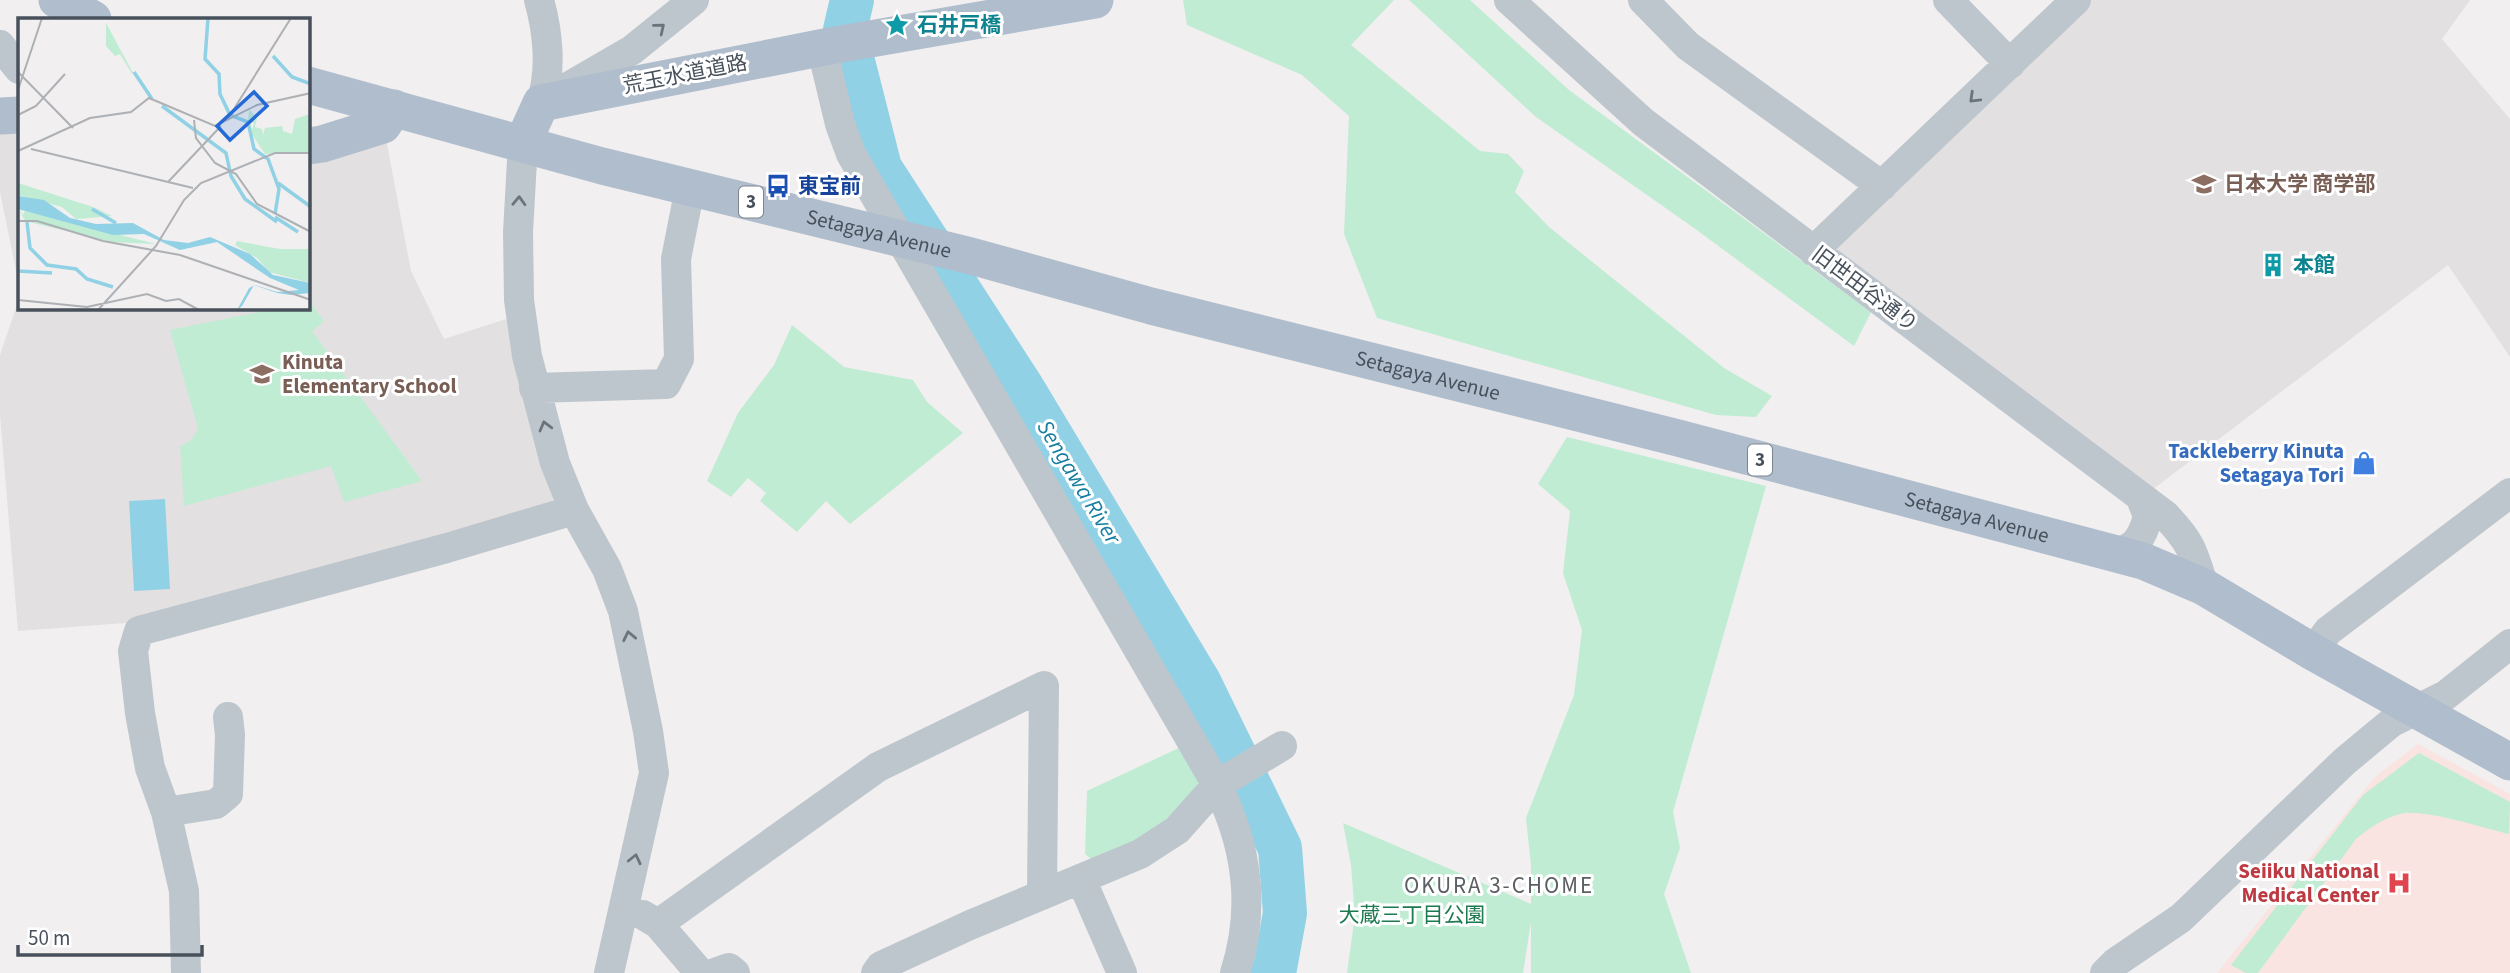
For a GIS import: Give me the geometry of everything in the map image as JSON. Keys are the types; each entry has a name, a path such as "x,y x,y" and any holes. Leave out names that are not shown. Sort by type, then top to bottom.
{"main road":[{"path":"57,0 91,18"},
{"name":"荒玉水道道路","path":"541,103 639,66 826,48 1096,0"},
{"name":"Setagaya Avenue","path":"310,86 690,188 971,256 1164,310 1678,438 2113,552 2204,587 2313,652 2510,762"},
{"path":"523,144 541,103"},
{"path":"310,146 383,125 394,108"},
{"path":"0,116 18,115"}],"street":[{"path":"539,0 544,16 548,74 541,103"},
{"path":"639,66 694,0"},
{"name":"旧世田谷通り","path":"1509,0 1643,122 2165,515 2193,549 2204,587"},
{"path":"1643,0 1688,46 1882,186"},
{"path":"1948,0 2010,64"},
{"path":"1814,251 2076,0"},
{"path":"0,44 18,68"},
{"path":"826,48 845,139 851,154 1217,785 1238,835 1246,887 1242,950 1235,973"},
{"path":"523,144 518,232 519,300 534,388 555,463 574,510 607,569 623,611 654,773 609,973"},
{"path":"534,388 666,384 679,359 676,259 690,188"},
{"path":"2313,652 2328,631 2510,493"},
{"path":"2113,552 2124,552 2134,547 2141,536 2148,516 2140,496"},
{"path":"186,973 184,891 166,812 149,768 140,713 133,651 139,631 447,548 574,510"},
{"path":"2105,973 2115,963 2181,918 2345,761 2392,722 2446,695 2510,644"},
{"path":"659,924 878,766 1044,686 1042,895"},
{"path":"166,812 216,804 228,794 228,717"},
{"path":"876,973 881,966 1140,854 1177,830 1217,785 1276,751"},
{"path":"1081,879 1122,973"},
{"path":"625,903 659,924 700,973"},
{"path":"715,973 729,968 735,973"}],"shaded area":[{"name":"日本大学 商学部","path":"2087,0 2470,0 2442,39 2510,119 2510,357 2448,265 2152,490 1829,249"},
{"path":"18,125 18,281 0,192 0,126"},
{"name":"Kinuta Elementary School","path":"386,139 411,271 444,339 512,317 568,512 138,622 18,631 0,415 0,355 18,302 18,310 310,310 310,153"},
{"name":"Seiiku National Medical Center","path":"2418,744 2510,794 2510,973 2217,973 2375,777"}],"green space":[{"path":"1183,0 1394,0 1351,45 1480,151 1508,154 1524,171 1515,192 1549,227 1724,368 1772,396 1756,417 1716,415 1377,318 1344,234 1349,116 1302,75 1187,25"},
{"path":"1409,0 1470,0 1569,90 1871,312 1854,346 1694,228 1536,117"},
{"path":"310,302 324,321 312,331 422,481 344,502 331,466 184,506 180,446 191,440 198,428 170,330 270,310 310,310"},
{"path":"792,325 844,367 913,380 927,402 963,433 850,524 826,501 797,532 760,501 766,493 748,478 731,497 707,481 738,413 774,365"},
{"name":"大蔵三丁目公園","path":"1567,437 1766,486 1673,812 1680,848 1664,894 1691,973 1531,973 1531,922 1523,973 1347,973 1355,915 1351,865 1343,823 1531,904 1531,865 1526,818 1574,695 1582,630 1563,573 1570,511 1538,484"},
{"path":"1183,746 1203,783 1171,821 1095,862 1085,854 1087,791"},
{"path":"2419,753 2510,802 2509,834 2427,814 2405,813 2385,819 2356,839 2258,973 2246,973 2231,965 2363,795"}],"water":[{"path":"165,499 170,589 134,591 129,501"}],"waterway":[{"name":"Sengawa River","path":"852,0 845,30 880,168 1023,389 1199,682 1280,848 1285,913 1272,973"}],"place":[{"name":"石井戸橋","path":"897,25"},
{"name":"日本大学 商学部","path":"2204,184"},
{"name":"東宝前","path":"778,186"},
{"name":"本館","path":"2273,265"},
{"name":"Kinuta Elementary School","path":"262,374"},
{"name":"Tackleberry Kinuta Setagaya Tori","path":"2364,463"},
{"name":"Seiiku National Medical Center","path":"2399,883"}],"district":[{"name":"OKURA 3-CHOME","path":"1499,885"}]}
